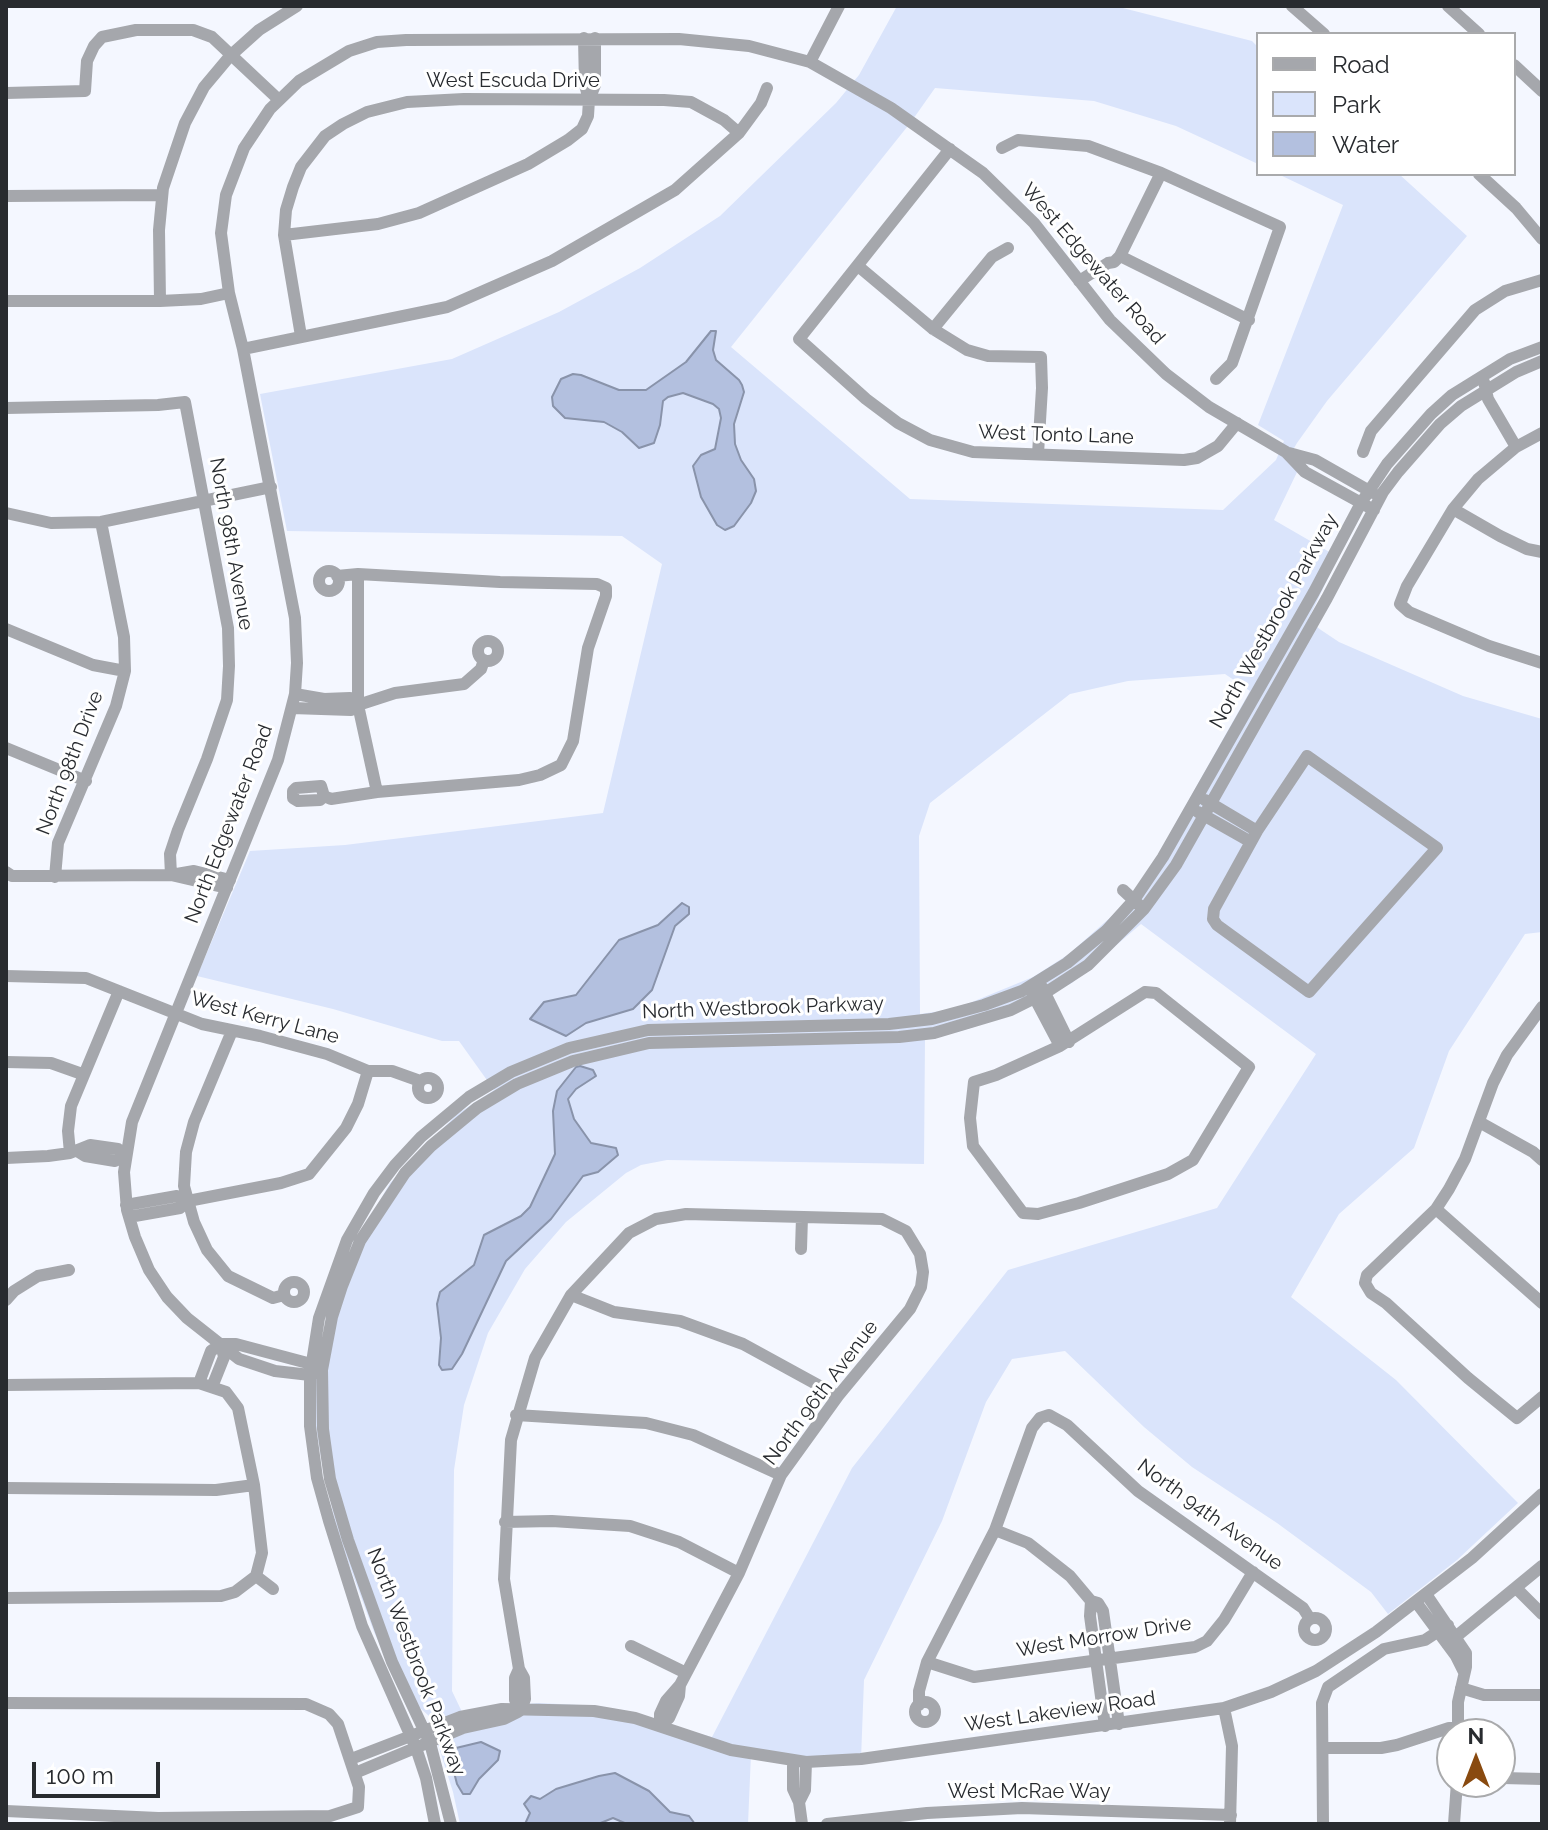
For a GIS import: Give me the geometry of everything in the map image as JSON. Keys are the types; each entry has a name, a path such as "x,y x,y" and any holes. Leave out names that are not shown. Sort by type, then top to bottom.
{"street":[{"path":"160,301 162,195 171,157 185,123 204,87 230,56 259,30 297,6"},
{"path":"1294,6 1322,32"},
{"path":"1448,6 1477,32"},
{"path":"810,62 836,7"},
{"path":"6,93 85,91 87,61 102,37 115,33 193,30 212,37 278,99"},
{"path":"284,235 378,224 419,213 528,164 582,129 588,116 589,100 585,85 589,38"},
{"name":"West Edgewater Road","path":"278,99 328,61 377,42 679,39 749,46 810,62 891,108 983,173 1019,207 1110,320 1157,367 1209,407 1286,452 1315,460 1381,497"},
{"path":"1516,67 1542,91"},
{"path":"243,349 447,307 552,261 675,190 739,133 761,103 767,88"},
{"name":"North Edgewater Road","path":"278,99 244,148 226,195 221,233 229,293 243,349 295,618 297,663 294,701 278,760 132,1122 125,1156 127,1211 149,1270 167,1297 187,1318 239,1359 261,1367 314,1369"},
{"name":"West Escuda Drive","path":"301,336 284,235 286,210 301,167 325,136 343,124 385,105 464,99 691,102 724,120 739,133"},
{"path":"1002,148 1018,140 1088,146 1161,173 1280,227 1232,363 1216,379"},
{"path":"950,149 858,266 933,329 967,350 988,356 1041,357 1038,454"},
{"path":"1081,284 1114,260 1161,173"},
{"path":"1481,176 1523,214 1542,239"},
{"path":"6,196 162,195"},
{"path":"933,329 992,257 1008,248"},
{"path":"1114,260 1249,320"},
{"name":"West Tonto Lane","path":"858,266 799,339 866,399 898,423 930,440 973,452 1184,460 1206,454 1218,446 1237,423"},
{"path":"1363,452 1371,431 1475,310 1505,291 1542,280"},
{"path":"6,301 160,301 201,299 229,293"},
{"name":"North Westbrook Parkway","path":"1139,905 1361,503 1387,464 1452,395 1510,359 1542,347"},
{"name":"North Westbrook Parkway","path":"435,1824 426,1778 416,1748 362,1626 317,1478 310,1426 319,1318 347,1240 374,1193 395,1165 445,1115 511,1072 580,1044 648,1030 740,1026 934,1033 989,1018 1088,965 1176,865 1381,497 1398,472 1440,424 1487,388 1542,361"},
{"path":"1481,376 1488,399 1519,445"},
{"name":"North 98th Avenue","path":"6,408 185,402 228,628 227,700 170,854 171,875"},
{"path":"1542,433 1519,445 1478,479 1453,509 1407,586 1400,604 1409,612 1489,646 1542,663"},
{"name":"West Edgewater Road","path":"1286,452 1305,472 1374,510"},
{"path":"6,513 51,523 101,522 271,487"},
{"path":"1453,509 1478,526 1527,549 1542,552"},
{"name":"North 98th Drive","path":"55,877 58,843 116,706 125,671 124,637 101,522"},
{"path":"358,574 358,705 377,792"},
{"path":"324,796 331,799 519,780 561,765 573,741 588,648 606,596 606,588 597,584 358,574 337,576"},
{"path":"6,629 93,665 125,671"},
{"path":"358,705 395,693 464,684 481,669 484,660"},
{"path":"294,701 350,698 358,705"},
{"path":"6,748 86,781"},
{"path":"1307,756 1437,848 1309,992 1213,919 1214,909 1254,837 1307,756"},
{"path":"1196,803 1254,837"},
{"path":"6,872 12,876 55,877 171,875 194,871 228,884"},
{"path":"1123,890 1139,905"},
{"name":"West Kerry Lane","path":"6,976 86,978 175,1014 327,1054 368,1071 392,1071 420,1081"},
{"path":"1037,990 1064,1044"},
{"name":"North Westbrook Parkway","path":"451,1824 430,1743 375,1620 330,1479 314,1369 360,1241 405,1173 454,1126 517,1084 584,1057 649,1043 740,1040 848,1031 932,1019 1037,990"},
{"path":"73,1152 68,1131 71,1106 119,991"},
{"path":"1145,992 1156,993 1249,1067 1193,1160 1168,1174 1079,1203 1038,1214 1023,1213 973,1146 970,1118 974,1082 1064,1044 1145,992"},
{"path":"1542,1007 1507,1055 1493,1083 1481,1123 1465,1159 1436,1209 1367,1275 1365,1283 1371,1293 1517,1418 1542,1397"},
{"path":"932,1019 934,1033"},
{"path":"740,1026 740,1040"},
{"path":"232,1031 194,1122 186,1152 184,1186 194,1222 207,1250 228,1276 273,1298 284,1295"},
{"path":"6,1062 51,1063 82,1074"},
{"path":"127,1211 180,1208 188,1201 281,1183 309,1174 346,1128 358,1104 368,1071"},
{"path":"1481,1123 1542,1160"},
{"path":"6,1158 73,1152 90,1145 118,1149 125,1156"},
{"path":"1436,1209 1542,1303"},
{"path":"521,1710 515,1700 515,1678 519,1669 504,1579 507,1473 516,1415 535,1358 571,1295 629,1233 656,1219 686,1214 802,1217 801,1249"},
{"name":"North 96th Avenue","path":"660,1726 669,1718 683,1679 739,1573 781,1475 838,1396 910,1309 921,1287 923,1272 920,1254 906,1231 882,1219 802,1217"},
{"path":"9,1291 38,1276 69,1270"},
{"path":"571,1295 614,1312 680,1321 743,1344 838,1396"},
{"path":"199,1383 211,1351 221,1344 224,1357 212,1387"},
{"path":"6,1385 199,1383 226,1392 238,1408 254,1485 262,1553 256,1576 235,1592 221,1596 6,1598"},
{"path":"516,1415 646,1423 693,1435 781,1475"},
{"name":"North 94th Avenue","path":"995,1530 1032,1428 1040,1418 1049,1415 1067,1425 1138,1491 1303,1608 1310,1619"},
{"path":"6,1488 216,1490 254,1485"},
{"name":"West Lakeview Road","path":"351,1759 471,1713 502,1709 594,1711 635,1718 731,1750 799,1761 861,1759 1224,1708 1271,1692 1316,1671 1421,1598 1472,1558 1542,1494"},
{"path":"505,1522 552,1521 630,1526 679,1542 739,1573"},
{"path":"919,1705 919,1691 927,1662 995,1530 1028,1543 1070,1576 1091,1601 1098,1603 1103,1611 1119,1724"},
{"path":"1452,1640 1542,1566"},
{"name":"West Morrow Drive","path":"927,1662 974,1677 1195,1647 1207,1641 1224,1620 1253,1572"},
{"path":"256,1576 273,1589"},
{"path":"1516,1588 1542,1614"},
{"path":"1421,1598 1443,1629 1466,1653 1459,1718"},
{"path":"1091,1601 1105,1726"},
{"path":"1323,1824 1322,1703 1328,1687 1384,1649 1416,1643 1443,1629"},
{"path":"631,1646 683,1679"},
{"path":"1461,1688 1484,1695 1542,1695"},
{"path":"6,1703 306,1704 329,1714 338,1724 359,1787 358,1807 330,1816 158,1818 6,1811"},
{"path":"1224,1708 1232,1746 1230,1819"},
{"name":"West Lakeview Road","path":"355,1773 463,1728 504,1719 521,1710"},
{"path":"1323,1748 1381,1748 1436,1732"},
{"path":"799,1761 805,1790 799,1802 802,1824"},
{"path":"1516,1778 1542,1779"},
{"path":"1454,1824 1456,1798"},
{"name":"West McRae Way","path":"827,1824 927,1813 1022,1808 1230,1819"}],"green space":[{"path":"897,6 1115,6 1252,41 1256,45 1256,163 1176,126 1094,101 935,88 731,347 910,499 1223,510 1276,460 1284,441 1258,425 1343,205 1282,176 1401,176 1467,236 1327,401 1297,443 1287,460 1299,468 1274,520 1338,557 1308,620 1321,630 1339,642 1463,696 1542,719 1542,932 1525,934 1449,1051 1414,1148 1339,1214 1291,1297 1396,1380 1518,1503 1457,1560 1388,1614 1371,1592 1277,1523 1192,1467 1144,1427 1065,1351 1012,1359 986,1402 942,1521 864,1680 861,1759 751,1754 748,1824 460,1824 429,1716 401,1691 374,1632 335,1522 315,1422 315,1369 356,1242 390,1183 457,1114 494,1090 459,1041 442,1041 333,1009 197,976 250,851 345,845 603,813 662,564 622,536 287,531 260,394 452,359 559,312 640,268 720,216 836,103 859,75","holes":["1225,674 1250,691 1154,862 1122,907 1069,954 1033,977 955,1009 920,1014 919,836 930,803 1070,694 1128,681","1141,924 1316,1054 1217,1208 1008,1270 852,1468 712,1737 600,1706 539,1703 462,1712 452,1691 454,1470 464,1405 488,1333 525,1269 566,1222 626,1173 641,1165 667,1160 924,1164 925,1038 958,1032 1005,1017 1072,983"]}],"water":[{"path":"711,331 716,331 713,350 716,360 739,380 744,392 734,424 735,444 754,479 756,491 734,526 725,530 717,525 701,497 693,466 701,455 715,449 721,418 719,409 713,404 683,393 668,397 663,401 654,443 639,448 622,432 604,422 565,418 553,406 552,397 561,379 573,374 619,390 646,390 686,362"},
{"path":"682,903 689,907 689,914 675,926 652,990 633,1009 586,1023 566,1036 530,1019 544,1002 576,995 619,940 658,925"},
{"path":"580,1066 593,1070 596,1076 576,1089 568,1099 574,1119 591,1143 616,1148 618,1155 598,1172 583,1176 551,1219 506,1261 462,1354 452,1369 442,1370 439,1365 441,1338 437,1304 440,1292 474,1265 484,1235 521,1216 530,1207 555,1154 553,1111 557,1091"},
{"path":"452,1742 456,1748 481,1742 500,1751 498,1760 479,1779 470,1794 463,1794 457,1784 447,1745"},
{"path":"615,1773 649,1791 670,1812 689,1816 695,1824 627,1824 613,1818 598,1824 525,1824 530,1813 524,1804 531,1796 540,1799 556,1789"}]}
